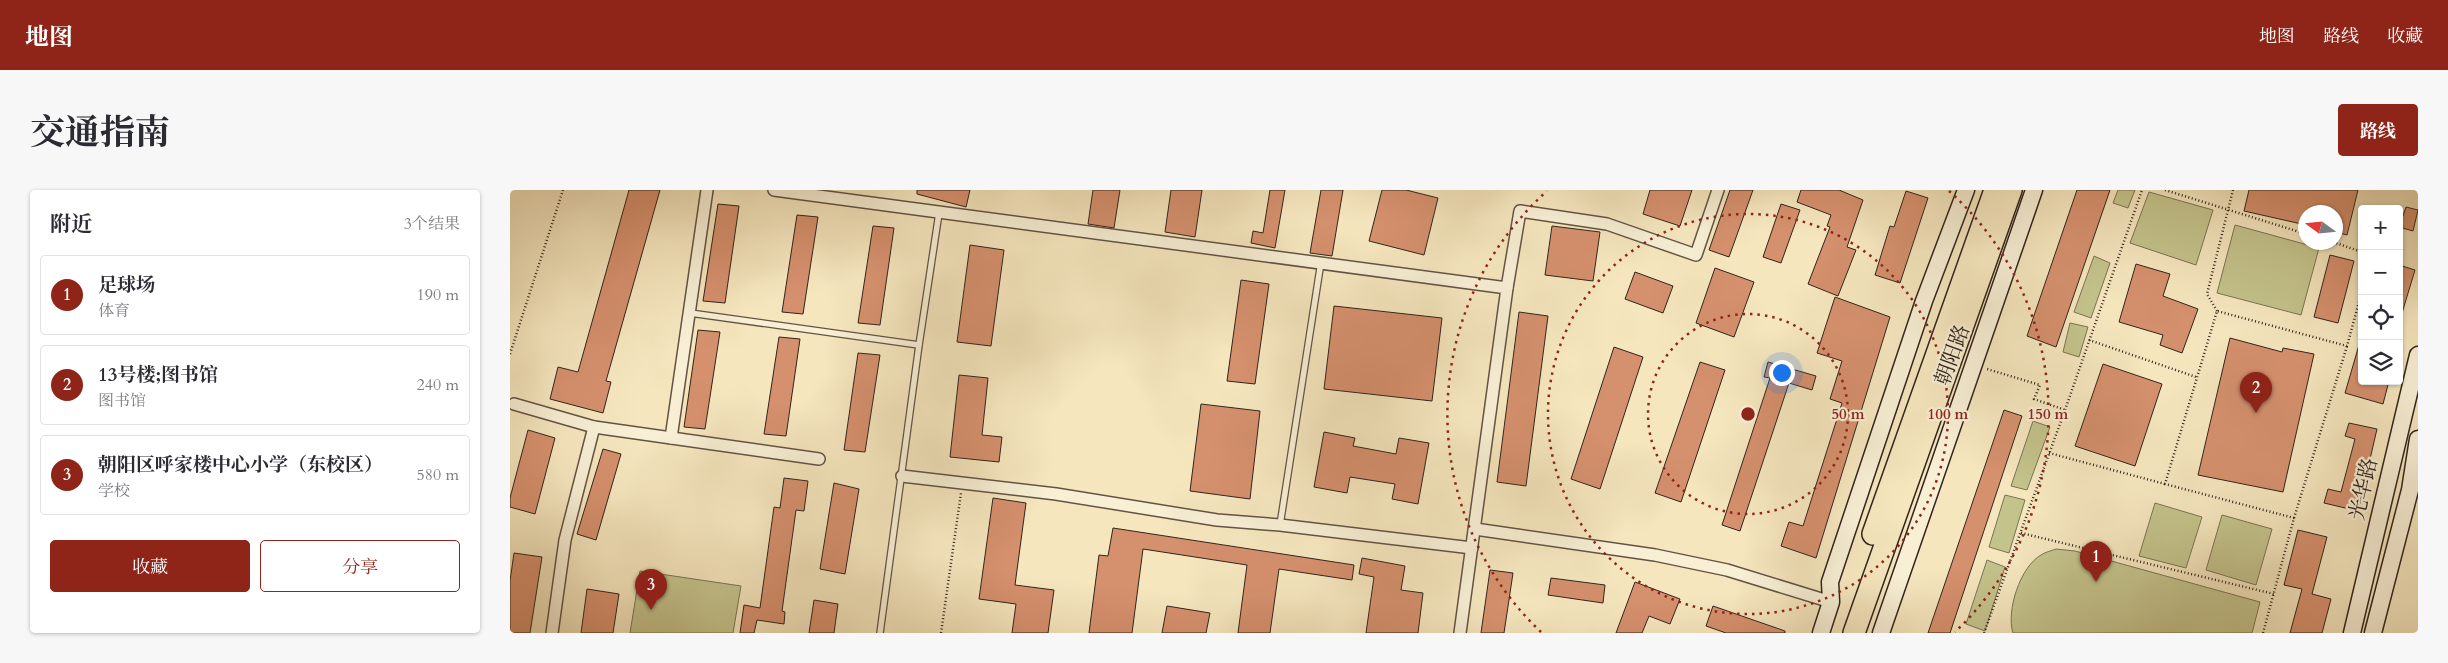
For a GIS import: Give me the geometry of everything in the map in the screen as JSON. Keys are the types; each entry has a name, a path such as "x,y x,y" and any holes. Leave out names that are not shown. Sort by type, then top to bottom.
{"highway":[{"name":"朝阳路","path":"1840,633 1995,190"},
{"name":"朝阳路","path":"1854,633 2011,190"}],"street":[{"path":"671,438 707,190"},
{"path":"774,190 1506,288"},
{"path":"1460,633 1506,288 1520,211 1607,224 1696,255 1718,190"},
{"name":"朝阳路","path":"1821,633 1832,602 1830,582 1924,301 1966,190"},
{"name":"朝阳路","path":"1881,633 2034,190"},
{"name":"光华路","path":"2352,633 2418,356"},
{"path":"514,404 594,427 819,459"},
{"path":"552,633 564,540 594,427"},
{"name":"光华路","path":"2373,633 2416,465 2418,439"},
{"path":"2392,460 2416,465"},
{"path":"902,476 1056,494 1217,520 1280,525 1472,548"},
{"path":"1475,529 1655,555 1727,570 1832,602"}],"lane":[{"path":"880,633 918,345 939,213"},
{"path":"1280,525 1321,262"},
{"path":"690,313 918,345"}],"path":[{"path":"510,354 563,190"},
{"path":"1984,633 2142,190"},
{"path":"2166,190 2298,232"},
{"path":"2233,190 2207,294 2217,310 2347,346"},
{"path":"2343,245 2358,251"},
{"path":"2263,633 2294,518 2361,295"},
{"path":"2165,484 2217,310"},
{"path":"2089,340 2196,377"},
{"path":"1974,364 2040,385 2034,399 2065,410"},
{"path":"2049,453 2294,518"},
{"path":"941,633 962,484"},
{"path":"2021,533 2274,594"}],"shaded area":[{"path":"2118,190 2135,190 2128,208 2113,203"},
{"path":"2149,192 2213,210 2196,265 2130,243"},
{"path":"2235,225 2298,242 2298,250 2318,250 2301,315 2217,293"},
{"path":"2094,256 2110,263 2091,318 2074,312"},
{"path":"2070,323 2088,327 2079,357 2063,352"},
{"path":"2033,421 2050,427 2027,490 2011,486"},
{"path":"2005,495 2025,500 2009,553 1989,547"},
{"path":"2155,503 2202,517 2186,568 2139,556"},
{"path":"2222,515 2272,529 2256,585 2206,570"},
{"path":"2056,549 2075,551 2260,602 2252,633 2013,633 2011,613 2016,590 2021,579 2033,561 2043,554"},
{"path":"1987,560 2005,567 1985,631 1966,624"},
{"path":"640,571 741,586 733,633 630,633"}],"building":[{"path":"629,190 660,190 606,381 611,382 603,413 550,399 558,367 578,372"},
{"path":"917,190 970,190 966,207 917,194"},
{"path":"1093,190 1120,190 1114,228 1088,224"},
{"path":"1171,190 1202,190 1195,237 1165,232"},
{"path":"1270,190 1285,190 1275,248 1251,243 1253,231 1263,233"},
{"path":"1321,190 1343,190 1332,256 1310,253"},
{"path":"1382,190 1406,190 1438,198 1424,255 1369,241"},
{"path":"1650,190 1692,190 1680,226 1643,214"},
{"path":"1730,190 1753,190 1729,257 1709,250"},
{"path":"1801,190 1839,190 1863,200 1847,247 1856,250 1838,296 1808,284 1830,227 1827,226 1831,215 1797,202"},
{"path":"2077,190 2110,190 2056,347 2027,336"},
{"path":"2249,190 2358,190 2347,235 2343,234 2343,205 2298,205 2298,223 2244,211"},
{"path":"1906,191 1928,198 1900,283 1875,275 1890,226 1894,227"},
{"path":"718,204 739,206 725,303 703,301"},
{"path":"1781,204 1800,210 1781,263 1763,257"},
{"path":"2406,207 2418,210 2413,231 2403,228 2403,216"},
{"path":"797,215 818,217 803,314 782,312"},
{"path":"873,226 894,228 880,325 858,323"},
{"path":"1552,226 1600,232 1593,281 1545,275"},
{"path":"970,245 1004,250 991,346 957,342"},
{"path":"2330,255 2354,261 2338,323 2314,317"},
{"path":"2136,264 2170,274 2163,296 2198,309 2182,353 2160,345 2163,335 2119,322"},
{"path":"2403,266 2415,270 2403,310"},
{"path":"1715,268 1754,282 1734,337 1696,323"},
{"path":"1635,272 1673,286 1663,313 1625,299"},
{"path":"1241,280 1269,284 1255,384 1227,381"},
{"path":"1835,297 1890,317 1816,558 1781,546 1789,522 1803,526 1842,403 1830,399 1842,361 1817,353"},
{"path":"1334,306 1442,318 1432,401 1324,389"},
{"path":"1519,312 1548,316 1526,486 1497,482"},
{"path":"698,330 720,332 705,429 684,427"},
{"path":"779,337 800,339 786,436 764,434"},
{"path":"2230,338 2282,352 2283,348 2314,354 2283,492 2198,475"},
{"path":"1614,347 1643,357 1600,489 1571,479"},
{"path":"2358,348 2358,385 2388,385 2383,404 2345,393"},
{"path":"858,353 880,355 865,452 844,450"},
{"path":"1700,362 1725,370 1681,502 1655,493"},
{"path":"1768,362 1816,376 1812,390 1789,383 1740,531 1722,525 1770,378 1764,377"},
{"path":"2103,364 2162,384 2135,466 2075,446"},
{"path":"959,375 988,378 982,435 1002,437 999,462 950,457"},
{"path":"1201,404 1260,411 1250,499 1190,491"},
{"path":"2004,410 2022,416 1950,633 1928,633"},
{"path":"2349,423 2377,429 2358,511 2324,503 2328,489 2341,492 2355,439 2345,436"},
{"path":"528,430 555,438 535,514 510,507 510,498"},
{"path":"1324,432 1355,438 1353,446 1396,454 1399,438 1429,443 1418,504 1392,499 1395,484 1350,477 1347,493 1314,487"},
{"path":"603,449 621,454 596,540 577,534"},
{"path":"784,478 808,481 804,511 796,510 782,611 785,612 784,624 757,620 754,633 740,633 744,605 760,608 774,507 780,508"},
{"path":"834,483 859,489 845,574 820,569"},
{"path":"993,498 1026,503 1015,585 1054,590 1048,633 1012,633 1016,604 979,599"},
{"path":"1113,528 1354,565 1352,580 1279,569 1270,633 1238,633 1247,565 1143,549 1132,633 1089,633 1099,555 1108,556"},
{"path":"2298,530 2327,537 2312,594 2331,599 2322,633 2290,633 2302,589 2284,585"},
{"path":"514,553 542,557 530,633 510,633 510,581"},
{"path":"1362,558 1405,566 1401,590 1423,593 1418,633 1366,633 1374,577 1359,574"},
{"path":"1490,570 1513,573 1504,633 1481,633"},
{"path":"1551,578 1605,585 1603,603 1548,595"},
{"path":"1635,582 1680,599 1670,624 1649,616 1642,633 1616,633"},
{"path":"587,589 619,594 613,633 581,633"},
{"path":"814,600 838,604 834,633 809,633"},
{"path":"1167,606 1210,613 1206,633 1162,633"},
{"path":"1713,606 1785,631 1785,633 1726,633 1706,626"}],"place":[{"name":"13号楼;图书馆","path":"2256,413"},
{"name":"足球场","path":"2096,582"},
{"name":"朝阳区呼家楼中心小学（东校区）","path":"651,610"}]}
